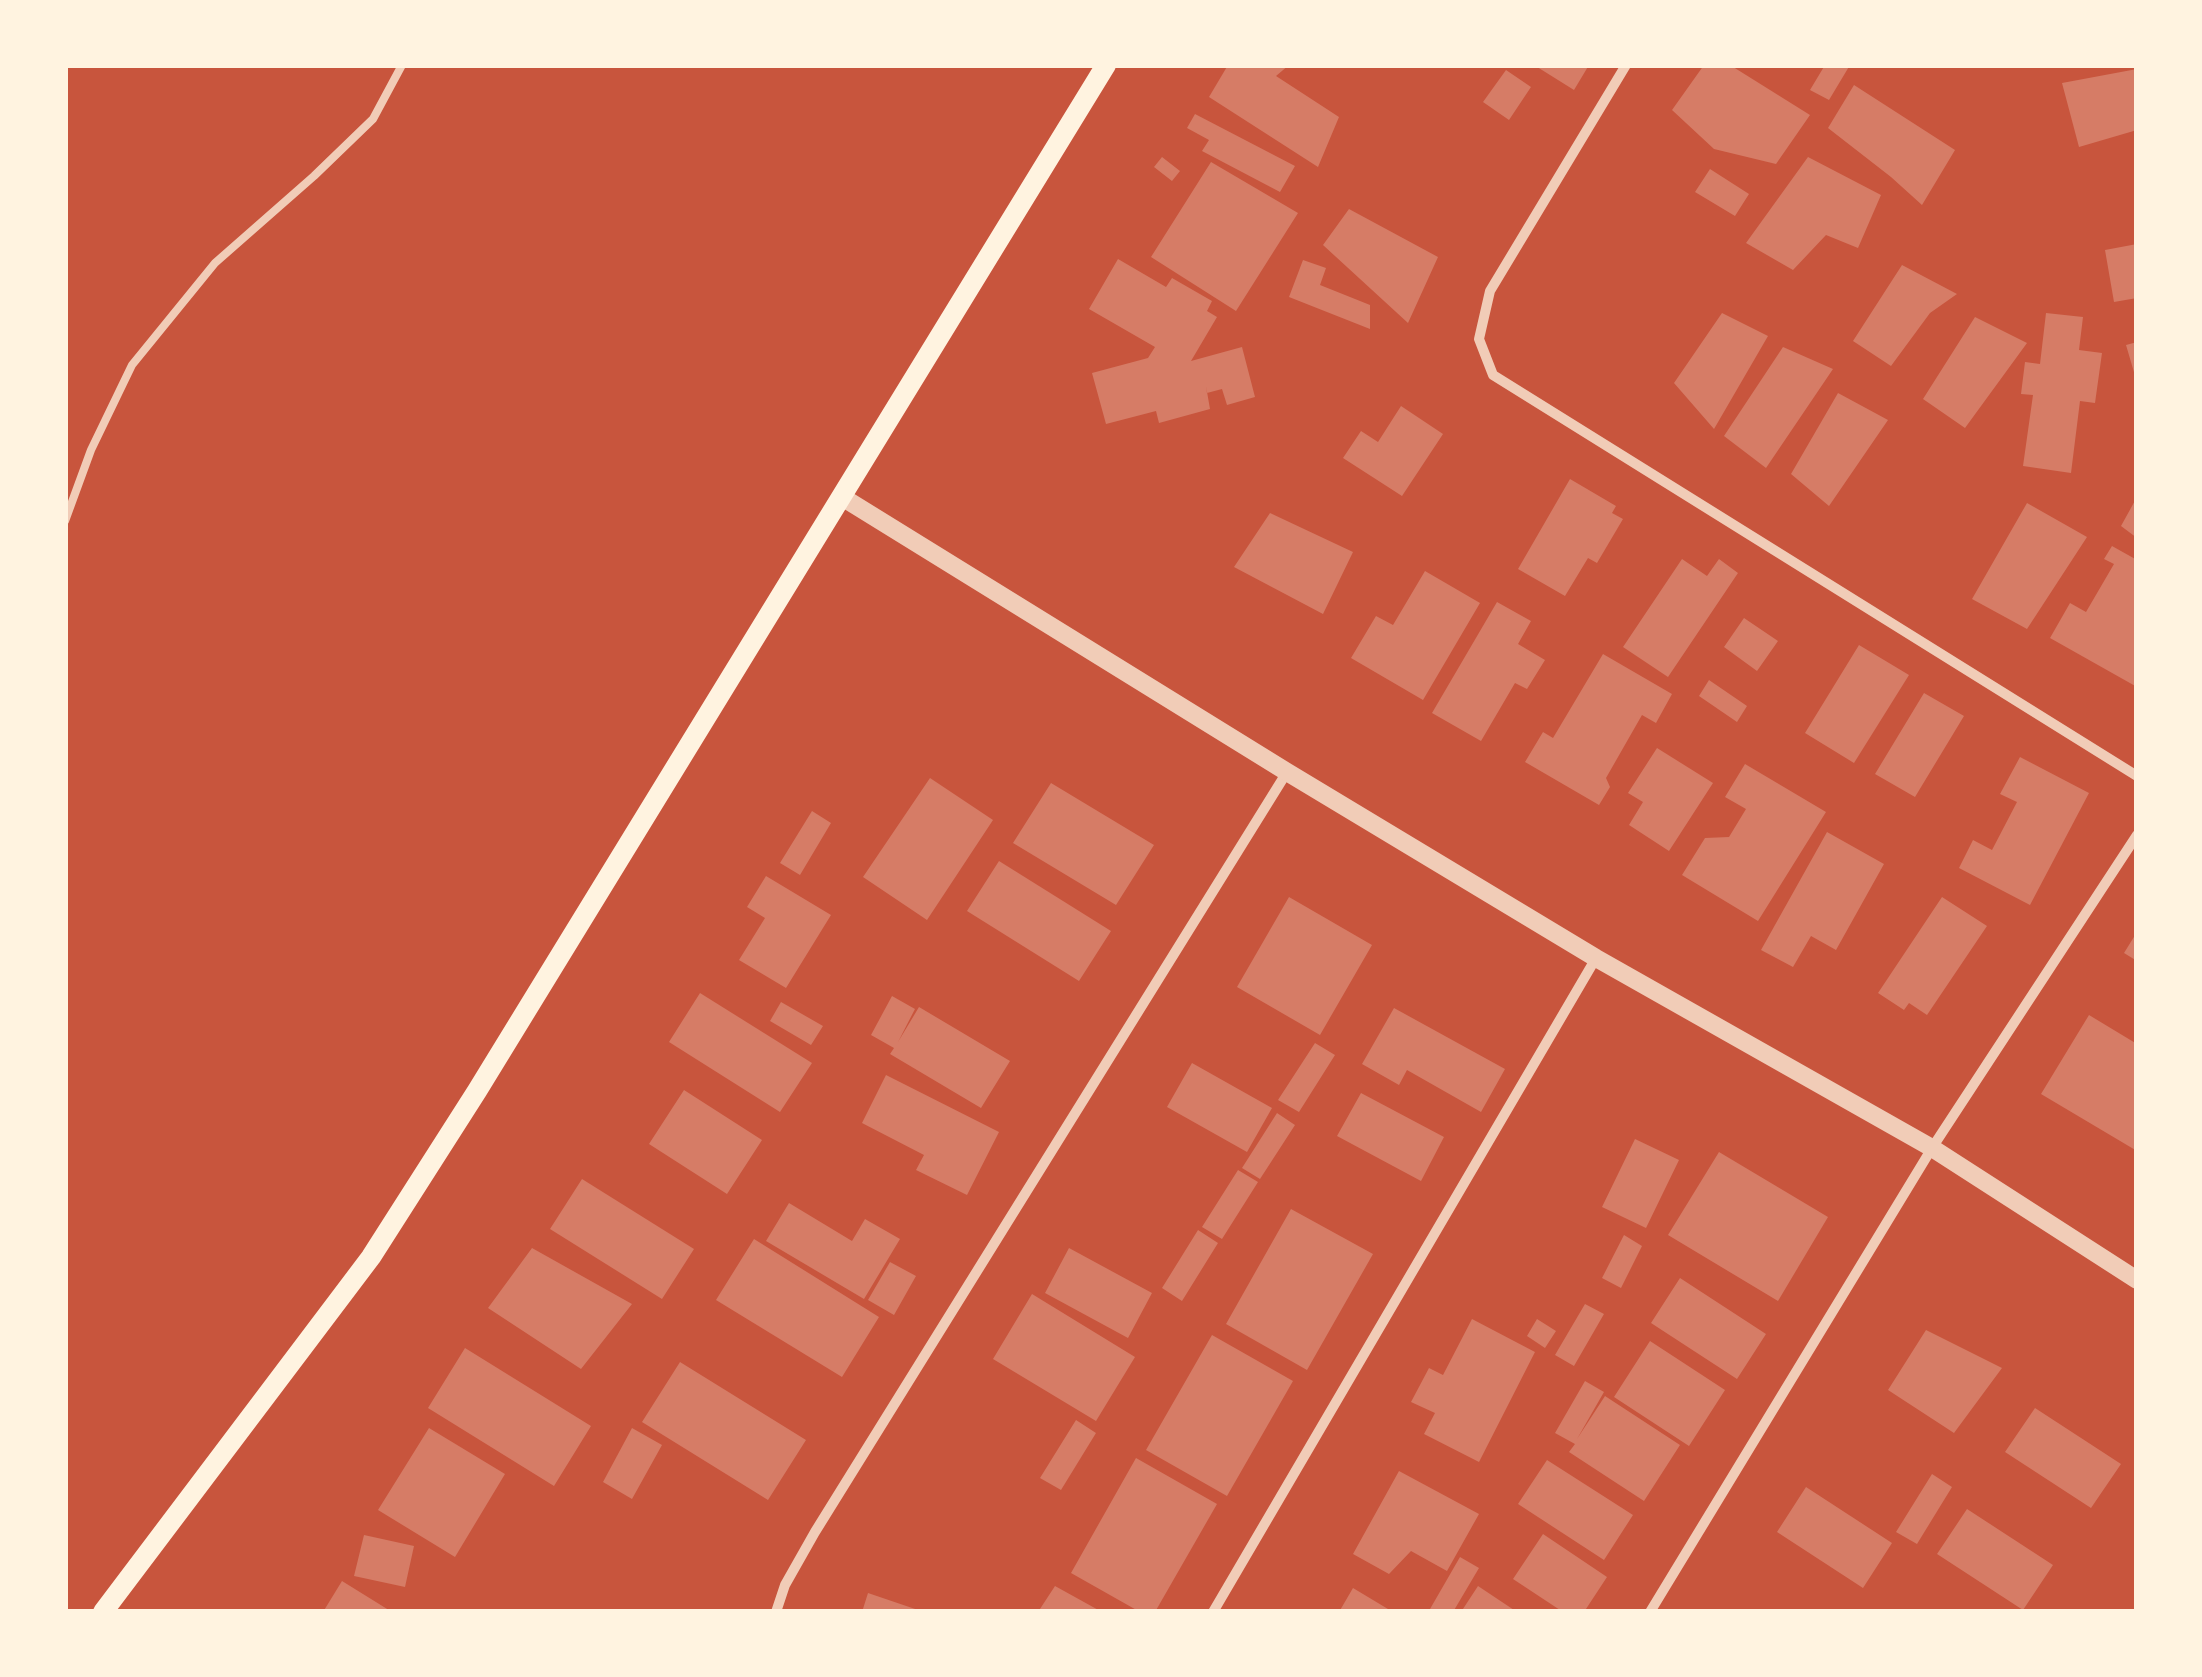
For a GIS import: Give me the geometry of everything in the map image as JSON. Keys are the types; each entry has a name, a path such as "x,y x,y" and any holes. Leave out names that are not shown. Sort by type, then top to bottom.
{"main road":[{"path":"103,1612 371,1257 1106,65"}],"street":[{"path":"1626,65 1490,291 1478,339 1494,374 2137,776"},
{"path":"842,497 1596,958 1932,1148 2137,1280"},
{"path":"776,1612 784,1585 815,1532 1287,772"},
{"path":"1650,1612 1932,1148 2137,835"},
{"path":"1214,1612 1596,958"}],"lane":[{"path":"65,522 91,450 132,366 215,262 373,119 402,65"}],"building":[{"path":"1228,65 1289,65 1276,76 1339,117 1318,167 1209,97"},
{"path":"1534,65 1589,65 1574,90"},
{"path":"1704,65 1730,65 1810,115 1776,164 1714,149 1672,110"},
{"path":"1825,65 1850,65 1829,100 1810,90"},
{"path":"2137,69 2137,130 2079,147 2062,83"},
{"path":"1506,70 1531,87 1509,120 1483,102"},
{"path":"1854,85 1955,150 1922,205 1828,128"},
{"path":"1195,114 1295,166 1280,192 1202,151 1209,140 1187,128"},
{"path":"1162,157 1180,171 1172,181 1154,167"},
{"path":"1808,157 1881,195 1858,248 1826,235 1793,270 1746,243"},
{"path":"1211,162 1298,213 1236,311 1151,257"},
{"path":"1710,169 1749,194 1735,216 1695,192"},
{"path":"1349,209 1438,257 1408,323 1323,245"},
{"path":"2137,244 2137,298 2114,302 2105,250"},
{"path":"1118,259 1166,287 1172,278 1212,301 1207,311 1217,317 1191,361 1242,347 1255,397 1227,405 1222,389 1207,393 1210,409 1159,423 1156,411 1106,424 1092,373 1148,358 1155,347 1089,309"},
{"path":"1303,260 1326,268 1320,285 1370,305 1370,329 1289,297"},
{"path":"1902,265 1957,294 1930,313 1891,366 1853,341"},
{"path":"1722,313 1768,336 1714,429 1674,383"},
{"path":"2046,313 2083,317 2079,350 2102,353 2095,403 2080,401 2071,473 2023,466 2033,395 2021,394 2025,362 2040,364"},
{"path":"1975,317 2027,343 1965,428 1923,399"},
{"path":"2137,342 2137,379 2136,379 2126,345"},
{"path":"1783,347 1833,369 1766,468 1724,436"},
{"path":"1838,393 1888,420 1829,506 1791,474"},
{"path":"1401,406 1443,434 1402,496 1343,458 1361,431 1378,442"},
{"path":"1570,479 1616,506 1612,513 1623,519 1597,563 1588,558 1565,596 1518,569"},
{"path":"2137,497 2137,538 2121,526"},
{"path":"2027,503 2087,537 2027,629 1972,599"},
{"path":"1270,513 1353,552 1323,614 1234,567"},
{"path":"2112,546 2137,560 2137,687 2050,638 2070,603 2086,612 2114,564 2104,559"},
{"path":"1682,559 1707,576 1719,559 1738,573 1668,677 1623,647"},
{"path":"1425,571 1480,603 1423,700 1351,658 1376,616 1393,625"},
{"path":"1497,602 1531,621 1518,644 1545,660 1527,689 1515,683 1481,741 1432,713"},
{"path":"1744,618 1778,641 1757,671 1724,647"},
{"path":"1859,645 1909,675 1854,763 1805,733"},
{"path":"1603,654 1672,694 1656,723 1642,715 1606,778 1610,787 1599,805 1525,762 1543,732 1553,738"},
{"path":"1709,680 1747,706 1737,722 1699,696"},
{"path":"1924,693 1964,716 1915,797 1875,774"},
{"path":"1657,748 1713,783 1669,851 1629,825 1643,802 1628,793"},
{"path":"2020,757 2089,793 2030,905 1959,868 1973,840 1992,850 2017,802 2000,794"},
{"path":"1745,764 1826,812 1758,921 1682,875 1705,838 1729,837 1746,809 1725,797"},
{"path":"930,778 993,820 927,920 863,877"},
{"path":"1051,783 1154,845 1116,905 1013,843"},
{"path":"812,811 831,823 800,875 780,863"},
{"path":"1827,832 1884,864 1836,950 1811,936 1793,967 1761,950"},
{"path":"999,861 1111,931 1079,981 967,911"},
{"path":"766,876 831,915 786,988 739,960 765,918 747,907"},
{"path":"1289,897 1372,945 1320,1035 1237,987"},
{"path":"1942,897 1987,926 1927,1015 1909,1003 1904,1010 1878,993"},
{"path":"2137,932 2137,961 2124,953"},
{"path":"700,993 812,1063 780,1112 669,1042"},
{"path":"892,996 915,1009 898,1042 919,1007 1010,1061 981,1108 890,1054 894,1048 871,1035"},
{"path":"781,1002 823,1026 811,1045 770,1021"},
{"path":"1394,1008 1505,1069 1481,1112 1407,1070 1399,1085 1362,1064"},
{"path":"2089,1015 2137,1044 2137,1151 2041,1094"},
{"path":"1315,1043 1335,1055 1299,1112 1278,1100"},
{"path":"1192,1063 1272,1108 1247,1152 1167,1107"},
{"path":"886,1075 999,1132 967,1195 916,1170 924,1155 862,1123"},
{"path":"684,1090 762,1140 727,1194 649,1144"},
{"path":"1361,1093 1444,1137 1421,1181 1337,1136"},
{"path":"1277,1113 1295,1125 1260,1179 1242,1168"},
{"path":"1635,1139 1679,1160 1646,1228 1602,1207"},
{"path":"1719,1152 1828,1217 1778,1301 1668,1235"},
{"path":"1238,1170 1258,1182 1222,1239 1202,1227"},
{"path":"582,1179 694,1249 662,1299 550,1229"},
{"path":"789,1203 852,1241 865,1219 900,1239 864,1299 766,1241"},
{"path":"1291,1209 1373,1254 1307,1370 1226,1324"},
{"path":"1198,1230 1218,1243 1182,1301 1162,1288"},
{"path":"1624,1235 1642,1246 1621,1288 1602,1278"},
{"path":"754,1239 879,1317 842,1377 716,1300"},
{"path":"532,1248 632,1304 581,1369 488,1308"},
{"path":"1069,1248 1152,1293 1128,1338 1045,1293"},
{"path":"890,1262 916,1276 894,1315 868,1300"},
{"path":"1680,1278 1766,1334 1737,1379 1651,1323"},
{"path":"1032,1294 1135,1357 1096,1421 993,1359"},
{"path":"1585,1304 1604,1314 1574,1366 1555,1355"},
{"path":"1472,1319 1535,1352 1479,1462 1424,1434 1435,1413 1411,1402 1429,1368 1443,1375"},
{"path":"1537,1319 1556,1331 1545,1348 1527,1336"},
{"path":"1926,1330 2002,1368 1954,1433 1888,1390"},
{"path":"1212,1335 1293,1381 1227,1496 1146,1450"},
{"path":"1650,1341 1725,1390 1689,1446 1614,1397"},
{"path":"465,1348 591,1426 554,1486 428,1408"},
{"path":"680,1362 806,1440 768,1500 642,1422"},
{"path":"1585,1381 1604,1392 1577,1439 1605,1396 1680,1445 1644,1501 1569,1452 1575,1444 1555,1433"},
{"path":"2035,1408 2121,1464 2091,1508 2005,1452"},
{"path":"1076,1420 1096,1433 1061,1490 1040,1478"},
{"path":"429,1428 505,1474 455,1557 378,1510"},
{"path":"632,1428 662,1445 632,1499 603,1482"},
{"path":"1136,1458 1217,1504 1155,1612 1140,1612 1071,1573"},
{"path":"1547,1460 1633,1515 1604,1560 1518,1504"},
{"path":"1399,1471 1479,1514 1447,1571 1411,1551 1389,1574 1353,1554"},
{"path":"1932,1474 1952,1487 1917,1544 1896,1532"},
{"path":"1806,1487 1892,1543 1863,1588 1777,1532"},
{"path":"1967,1509 2053,1565 2023,1610 1937,1554"},
{"path":"1543,1534 1607,1577 1584,1612 1563,1612 1513,1579"},
{"path":"364,1535 414,1546 405,1587 354,1576"},
{"path":"1460,1557 1479,1568 1453,1612 1430,1609"},
{"path":"342,1581 392,1612 323,1612"},
{"path":"1055,1586 1102,1612 1038,1612"},
{"path":"1478,1586 1517,1612 1461,1612"},
{"path":"1353,1588 1393,1612 1339,1612"},
{"path":"868,1593 921,1611 921,1612 862,1612"}]}
